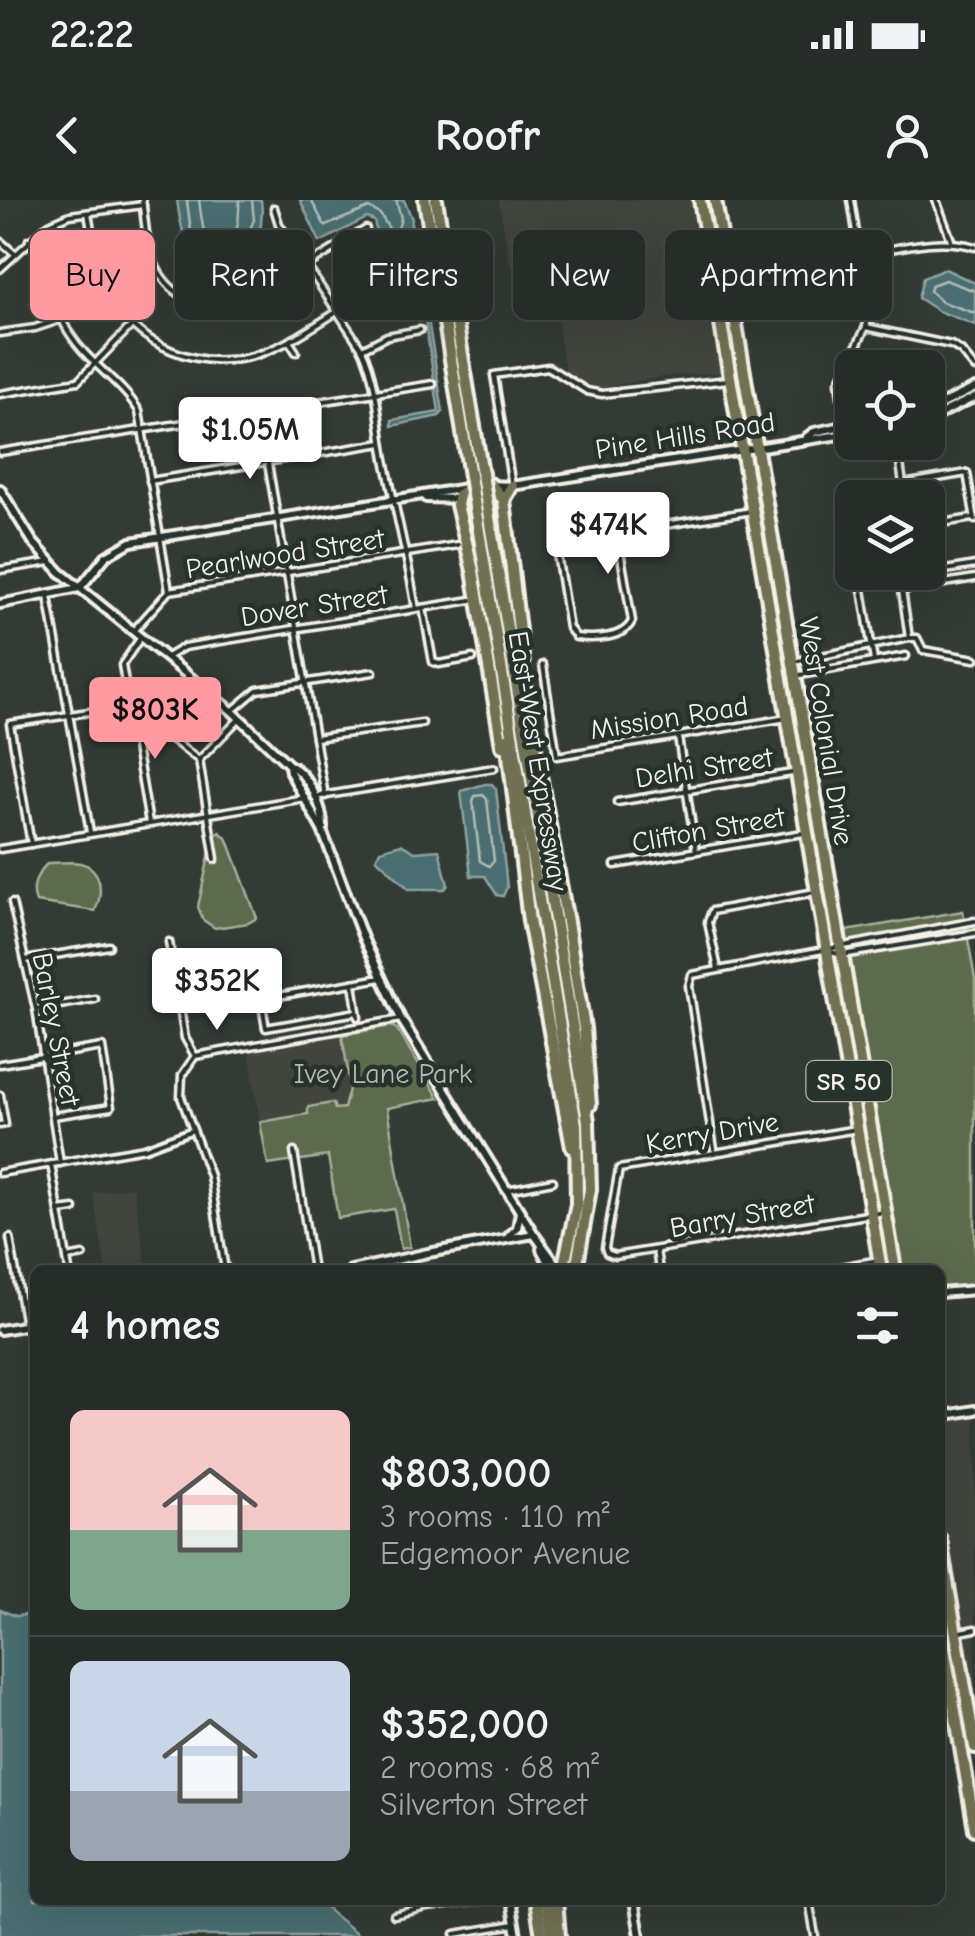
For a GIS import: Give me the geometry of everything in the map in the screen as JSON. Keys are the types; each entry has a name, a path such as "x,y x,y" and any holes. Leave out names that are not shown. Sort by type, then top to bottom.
{"highway":[{"name":"East-West Expressway","path":"425,200 486,486"},
{"name":"East-West Expressway","path":"436,200 486,486 481,506 508,714 570,1088 578,1166 576,1204 563,1265"},
{"name":"West Colonial Drive","path":"700,200 706,230"},
{"name":"West Colonial Drive","path":"714,200 893,1265"},
{"path":"705,226 719,223"},
{"name":"West Colonial Drive","path":"721,320 880,1265"},
{"path":"731,320 736,324"},
{"path":"486,486 526,673 524,689"},
{"path":"512,486 486,486 456,499 473,570 510,782 529,921 578,1166"},
{"name":"East-West Expressway","path":"481,506 508,628 588,1120 590,1189 577,1265"},
{"path":"764,573 770,580 776,606 784,608"},
{"path":"771,614 780,615 790,644"},
{"path":"508,628 524,689 562,886 584,1028 591,1110 588,1120"},
{"path":"508,714 510,782"},
{"path":"788,718 797,719 807,749"},
{"path":"802,798 810,819 819,822"},
{"path":"807,832 818,834 826,862"},
{"path":"842,1040 856,1038"},
{"path":"945,1568 975,1747"},
{"path":"945,1599 955,1627"},
{"path":"945,1654 975,1829"},
{"path":"951,1690 956,1692 964,1729 972,1732"},
{"path":"537,1905 542,1936"},
{"path":"547,1905 556,1936"},
{"path":"556,1905 556,1936"}],"main road":[{"path":"945,403 975,388"},
{"path":"945,412 975,397"},
{"name":"Pine Hills Road","path":"806,438 835,428"},
{"path":"822,438 835,432"},
{"name":"Pine Hills Road","path":"80,588 106,556 132,542 160,536 835,436"},
{"name":"Pine Hills Road","path":"422,497 456,499 486,486"},
{"path":"0,489 50,562 232,711 289,768 323,828 381,978 402,1019 550,1265"},
{"path":"0,604 80,588"},
{"path":"289,768 298,769 315,797 323,814 323,828"},
{"path":"505,1239 517,1228 520,1211"},
{"path":"376,1265 534,1234"},
{"path":"534,1234 557,1265"},
{"path":"945,1293 975,1290"},
{"path":"0,1330 30,1325"},
{"path":"945,1415 975,1410"},
{"path":"513,1905 517,1936"},
{"path":"635,1905 640,1936"}],"street":[{"path":"851,200 856,230"},
{"path":"936,200 951,240"},
{"path":"0,269 49,224 70,216 143,202 150,252 160,275 175,291"},
{"path":"274,208 285,230"},
{"path":"88,214 100,274 108,293 131,326 168,350 206,360 230,361 261,354 333,311"},
{"path":"277,218 284,214"},
{"path":"313,260 366,229"},
{"path":"0,240 15,254"},
{"path":"892,250 951,240 975,247"},
{"path":"313,275 333,307"},
{"path":"0,333 57,320"},
{"path":"61,320 95,365 139,411 169,592"},
{"path":"342,320 372,370 395,500 430,657 434,664 473,658"},
{"path":"855,350 867,320"},
{"path":"0,394 78,380 131,326"},
{"path":"866,328 950,345 961,351 975,368"},
{"path":"362,350 387,336 420,330"},
{"path":"289,340 296,352"},
{"path":"512,486 494,375 548,367 592,393 602,394 732,379"},
{"path":"0,452 433,384"},
{"path":"259,410 325,796"},
{"path":"150,480 384,443"},
{"path":"900,460 903,484 967,473 975,519 948,522"},
{"path":"617,533 630,627 622,633 576,637 569,628 557,554 566,541 754,511"},
{"name":"Pearlwood Street","path":"134,630 169,592 458,545"},
{"path":"0,570 50,562"},
{"path":"945,570 975,565"},
{"path":"909,638 902,590 975,578"},
{"path":"862,590 874,661"},
{"path":"48,596 90,832"},
{"name":"Dover Street","path":"167,657 184,647 471,600"},
{"path":"142,636 122,665 148,823"},
{"path":"793,662 909,638 916,638 923,650 975,660"},
{"path":"795,676 906,656"},
{"name":"Mission Road","path":"543,665 557,756 788,718"},
{"path":"232,711 257,690 373,672"},
{"path":"31,844 10,724 128,706 200,760 215,859"},
{"path":"200,760 240,718"},
{"path":"314,738 422,724"},
{"path":"678,736 696,850"},
{"path":"315,797 494,768"},
{"name":"Delhi Street","path":"616,802 797,772"},
{"path":"0,849 305,798"},
{"name":"Clifton Street","path":"615,865 807,832"},
{"path":"718,969 708,922 712,911 817,891"},
{"name":"Barley Street","path":"12,903 36,1009 60,1163"},
{"path":"827,951 975,921"},
{"path":"714,1151 689,986 698,972 975,933"},
{"path":"169,942 185,1038 195,1056"},
{"path":"25,960 109,946"},
{"path":"353,983 357,1015 266,1028 261,999 381,978"},
{"path":"36,1009 95,999"},
{"path":"224,1265 210,1176 180,1085 186,1066 195,1056 402,1019"},
{"path":"0,1064 102,1047 111,1107 53,1116"},
{"path":"0,1096 2,1124"},
{"name":"Kerry Drive","path":"606,1253 619,1169 871,1127"},
{"path":"0,1173 148,1148 193,1130"},
{"path":"294,1152 312,1265"},
{"path":"52,1164 68,1265"},
{"path":"506,1190 553,1181"},
{"path":"59,1211 74,1208"},
{"name":"Barry Street","path":"606,1253 615,1256 656,1250 885,1212"},
{"path":"10,1238 25,1326"},
{"path":"656,1250 658,1265"},
{"path":"67,1258 83,1256"},
{"path":"955,1627 975,1629"},
{"path":"394,1915 438,1905"},
{"path":"810,1905 815,1936"},
{"path":"456,1934 515,1924"}],"shaded area":[{"path":"499,200 692,200 697,230 665,230 665,320 713,320 722,373 673,375 600,388 565,370 557,320 645,320 645,230 513,230 513,268"},
{"path":"342,1035 350,1085 344,1108 334,1110 332,1103 309,1107 309,1113 260,1122 249,1051"},
{"path":"133,1187 146,1263 105,1265 93,1193"},
{"path":"975,1416 975,1705 945,1529 945,1421"}],"green space":[{"path":"220,832 228,840 257,918 215,928 203,920 198,907 213,837"},
{"path":"48,863 81,863 94,871 100,890 95,911 36,902 36,881"},
{"path":"963,911 975,979 975,1285 945,1288 945,1265 901,1265 846,931"},
{"name":"Ivey Lane Park","path":"391,1026 397,1029 439,1098 387,1108 410,1247 401,1249 394,1209 338,1218 328,1156 268,1165 260,1122 308,1114 308,1107 333,1103 335,1109 344,1108 350,1085 342,1035"}],"water":[{"path":"177,200 261,200 260,230 182,230"},
{"path":"300,200 404,200 412,219 410,230 376,230 374,221 367,218 344,230 333,230 333,235 320,242"},
{"path":"945,269 975,283 975,325 938,311 918,298 923,278"},
{"path":"425,320 428,320 443,412 392,426 392,420 439,412"},
{"path":"485,784 496,789 507,887 503,896 497,895 485,876 471,876 461,791"},
{"path":"401,844 415,852 439,850 448,885 445,889 409,889 376,858 380,850"},
{"path":"0,1610 16,1616 30,1615 30,1905 325,1905 360,1936 0,1936"}]}
